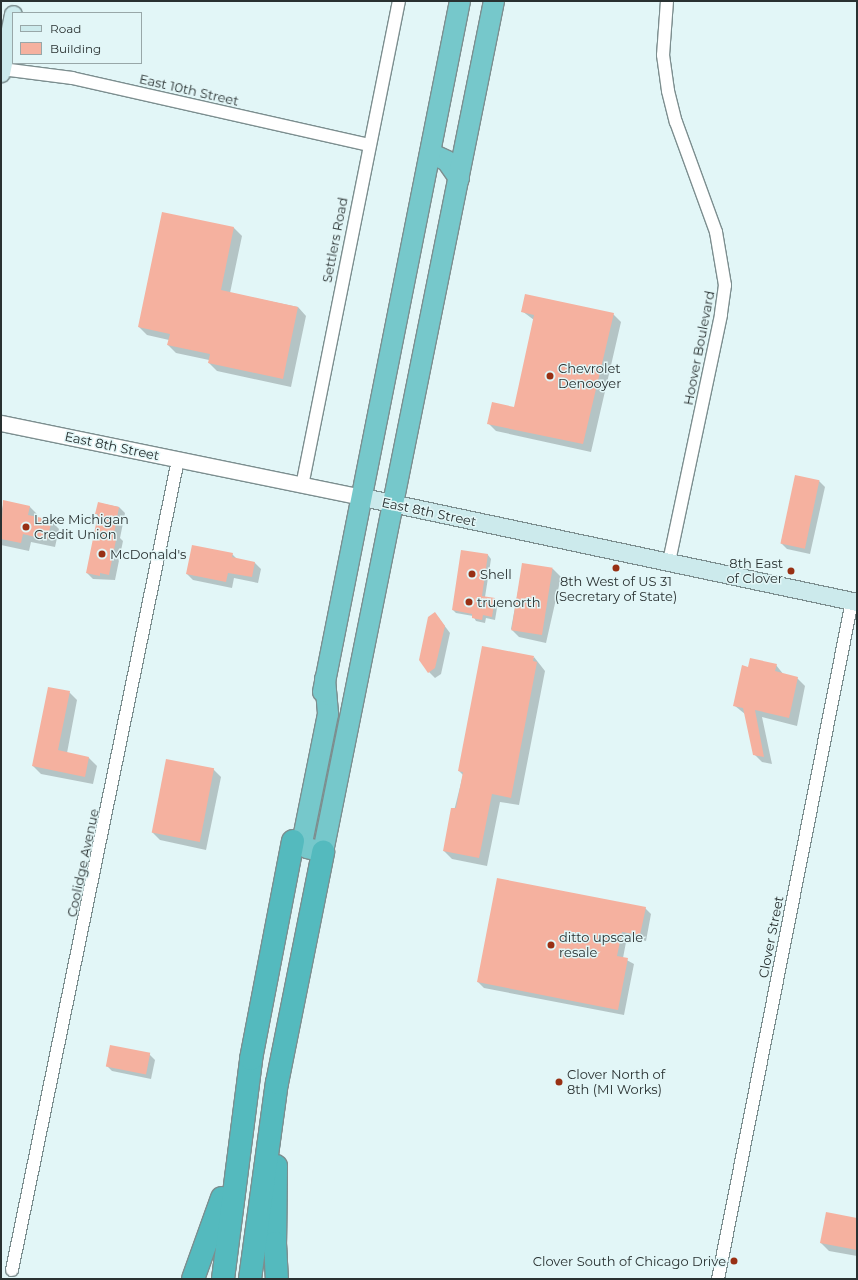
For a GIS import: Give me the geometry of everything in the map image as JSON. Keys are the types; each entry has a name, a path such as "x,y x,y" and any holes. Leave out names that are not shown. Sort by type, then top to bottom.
{"highway":[{"path":"223,1279 238,1145 260,1011 325,679 363,498 460,1"},
{"path":"250,1279 277,1083 494,1"},
{"path":"430,154 447,161 458,178"},
{"path":"323,852 307,848 302,843 328,714 325,679"},
{"path":"277,1083 275,1243 277,1279"},
{"path":"194,1279 238,1145"}],"main road":[{"path":"13,12 16,1"},
{"path":"2,71 12,19"},
{"name":"East 8th Street","path":"363,498 854,601"}],"street":[{"name":"Settlers Road","path":"302,486 399,1"},
{"name":"Hoover Boulevard","path":"667,1 663,54 668,91 676,122 716,232 725,285 721,315 669,562"},
{"name":"East 10th Street","path":"2,71 72,78 369,145"},
{"name":"East 8th Street","path":"1,423 363,498"},
{"name":"Coolidge Avenue","path":"12,1270 178,460"},
{"name":"Clover Street","path":"718,1279 854,601"}],"building":[{"path":"162,212 234,227 221,290 298,307 283,379 208,363 210,354 167,345 170,334 138,327"},
{"path":"525,294 614,313 583,444 487,424 492,402 514,407 534,315 521,312"},
{"path":"795,475 819,480 805,549 780,543"},
{"name":"Lake Michigan Credit Union","path":"3,500 30,506 28,515 52,520 47,540 23,534 21,543 1,539"},
{"name":"McDonald's","path":"98,502 119,507 114,534 117,535 109,575 100,573 100,576 86,573 98,514 95,514"},
{"path":"192,545 233,553 232,557 255,562 252,577 228,573 226,582 186,574"},
{"path":"461,550 488,554 482,596 495,598 492,617 483,615 482,620 472,618 472,614 452,610"},
{"path":"522,563 553,568 542,635 511,630"},
{"path":"435,612 445,626 435,668 428,673 419,660 428,617"},
{"path":"482,646 534,656 533,661 537,662 511,798 492,794 479,858 443,851 451,808 456,808 463,772 458,771"},
{"path":"750,658 777,664 775,671 798,677 789,718 755,710 764,757 753,755 743,708 733,706 742,665 748,667"},
{"path":"48,687 70,691 58,750 89,757 85,777 32,766"},
{"path":"166,759 214,768 200,842 152,833"},
{"name":"ditto upscale resale","path":"497,878 646,907 640,935 622,932 617,956 628,958 618,1010 477,982"},
{"path":"110,1045 150,1053 146,1074 106,1067"},
{"path":"826,1212 857,1218 857,1250 820,1243"}],"place":[{"name":"Chevrolet Denooyer","path":"550,376"},
{"name":"Lake Michigan Credit Union","path":"26,527"},
{"name":"McDonald's","path":"102,554"},
{"name":"8th West of US 31 (Secretary of State)","path":"616,568"},
{"name":"8th East of Clover","path":"791,571"},
{"name":"Shell","path":"472,574"},
{"name":"truenorth","path":"469,602"},
{"name":"ditto upscale resale","path":"551,945"},
{"name":"Clover North of 8th (MI Works)","path":"559,1082"},
{"name":"Clover South of Chicago Drive","path":"734,1261"}]}
